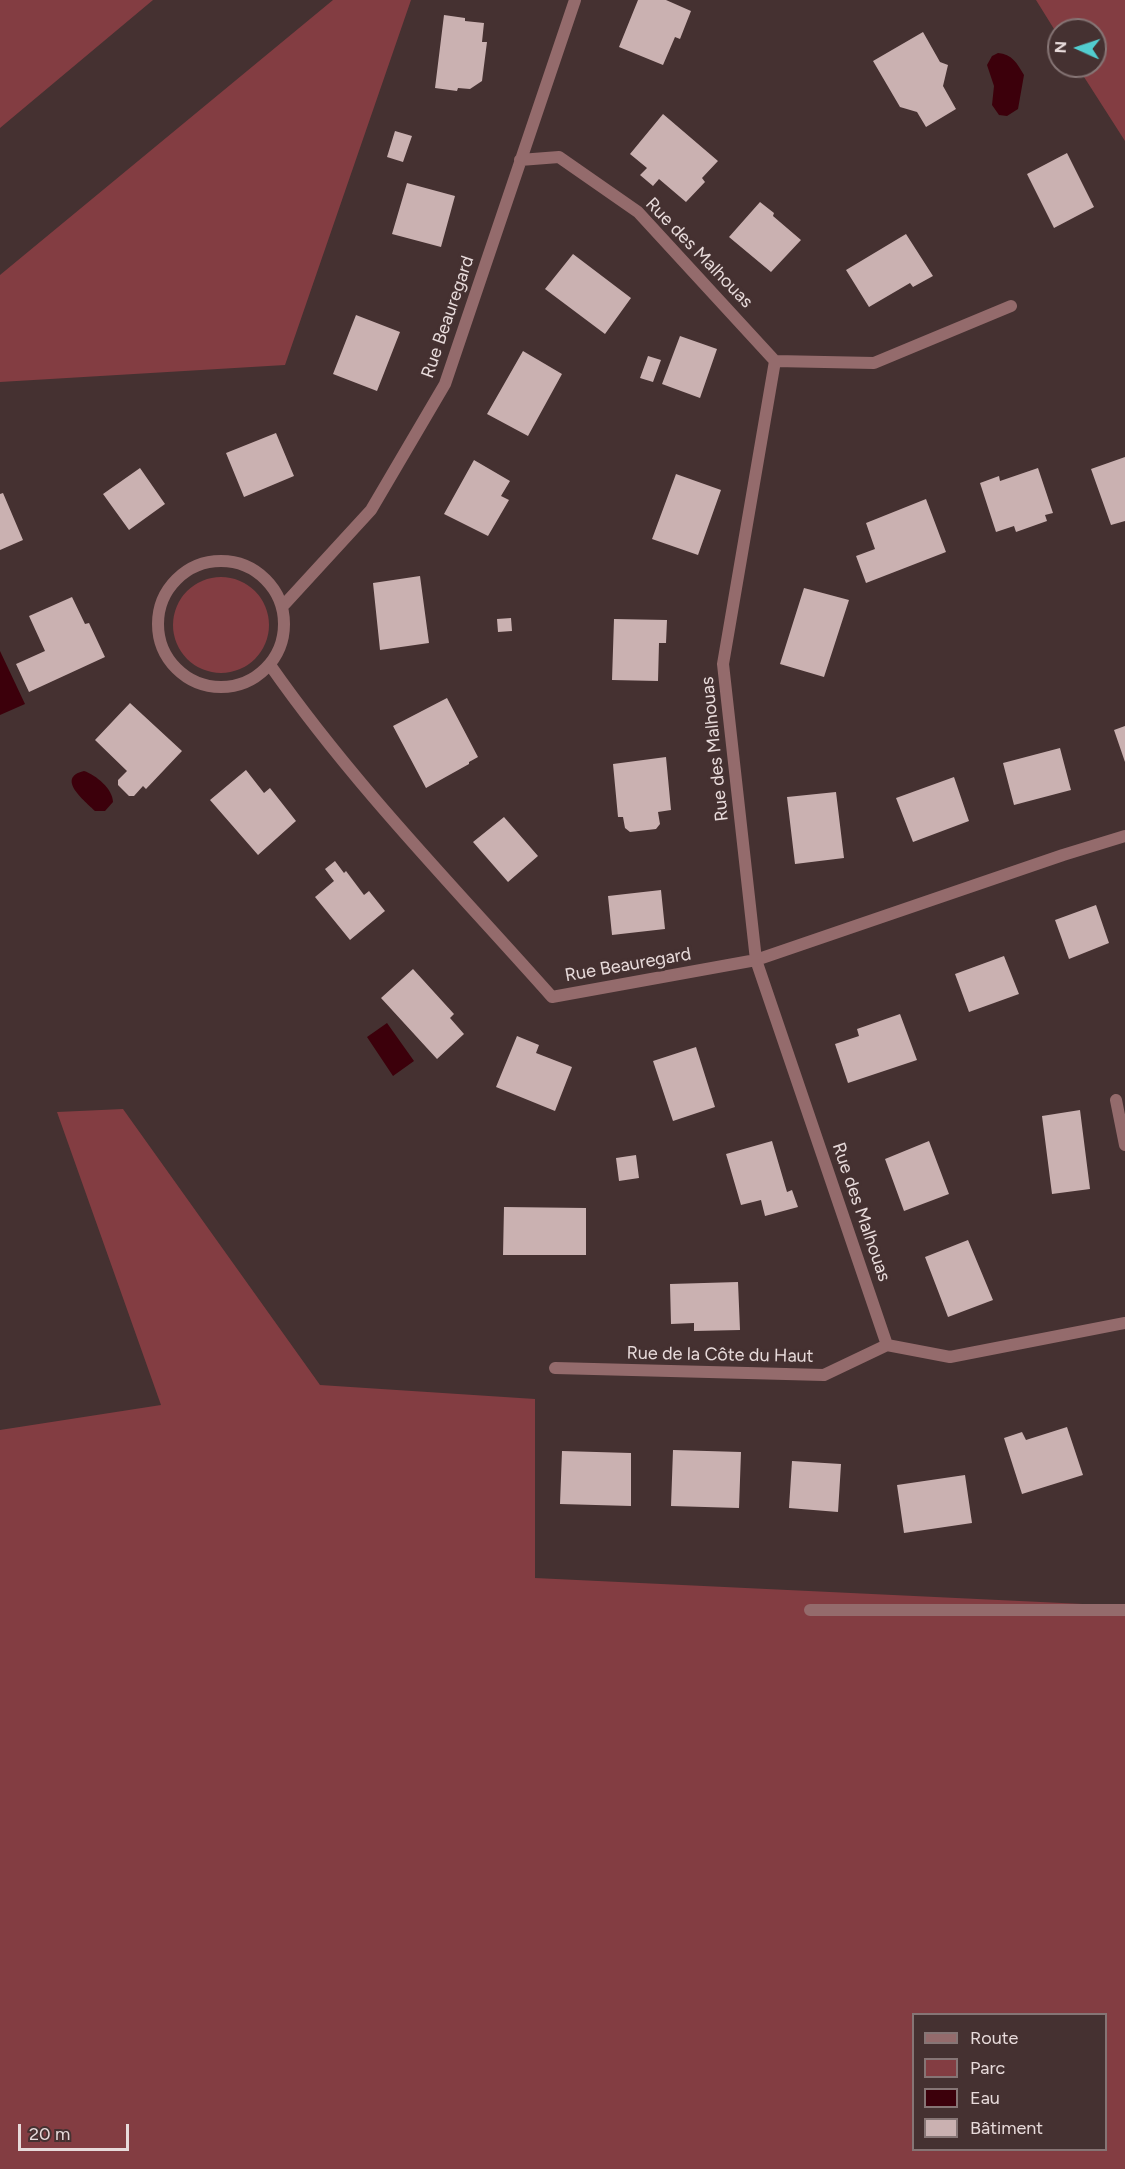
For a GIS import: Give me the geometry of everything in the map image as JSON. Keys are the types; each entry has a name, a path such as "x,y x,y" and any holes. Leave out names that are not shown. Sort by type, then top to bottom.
{"street":[{"name":"Rue Beauregard","path":"282,607 371,510 445,384 575,0"},
{"name":"Rue des Malhouas","path":"520,160 559,158 638,213 775,360 723,664 756,960 887,1345"},
{"path":"775,360 874,363 1011,306"},
{"path":"223,561 242,565 260,574 273,588 282,607 284,627 280,648 270,665 255,678 237,686 218,688 198,683 181,674 168,659 161,641 159,622 162,602 172,585 186,572 204,564 223,561"},
{"name":"Rue Beauregard","path":"270,665 299,707 357,778 552,997 756,960 1125,836"},
{"path":"1116,1100 1125,1145"},
{"path":"887,1345 950,1357 1125,1323"},
{"name":"Rue de la Côte du Haut","path":"555,1368 824,1375 887,1345"},
{"path":"810,1610 1125,1610"}],"green space":[{"path":"0,0 153,0 0,128"},
{"path":"333,0 411,0 285,365 0,382 0,275"},
{"path":"1036,0 1125,0 1125,141 1085,78 1107,78 1107,18 1047,18"},
{"path":"221,577 239,580 255,591 266,607 269,625 266,643 255,659 239,670 221,673 203,670 187,659 176,643 173,625 176,607 187,591 203,580"},
{"path":"123,1109 320,1385 535,1399 535,1578 1125,1606 1125,2169 0,2169 0,1430 161,1405 57,1112"}],"water":[{"path":"998,53 1011,57 1024,75 1018,109 1007,116 999,115 992,105 994,86 987,65 992,56"},
{"path":"0,651 25,704 0,715"},
{"path":"84,771 98,779 110,792 113,802 105,811 95,811 75,790 72,779 76,774"},
{"path":"387,1023 414,1061 393,1076 367,1037"}],"building":[{"path":"638,0 666,0 691,11 680,39 675,37 663,65 619,47"},
{"path":"444,15 484,23 482,42 487,42 482,81 470,89 458,88 457,91 435,88"},
{"path":"923,32 940,62 948,65 943,86 956,109 926,127 917,112 900,107 873,61"},
{"path":"663,114 718,161 702,178 705,182 686,202 659,179 653,186 640,175 647,168 630,154"},
{"path":"395,131 412,136 403,162 387,157"},
{"path":"1067,153 1094,207 1054,228 1027,174"},
{"path":"407,183 455,196 441,247 392,234"},
{"path":"760,202 801,240 771,272 729,237"},
{"path":"906,234 933,276 913,287 910,283 869,307 846,270"},
{"path":"573,254 631,298 605,334 545,289"},
{"path":"356,315 400,332 377,391 333,374"},
{"path":"680,336 717,349 700,398 662,384"},
{"path":"523,351 562,374 528,436 487,414"},
{"path":"648,356 661,360 653,382 640,378"},
{"path":"276,433 294,476 244,497 226,453"},
{"path":"1125,457 1125,521 1111,525 1091,469"},
{"path":"474,460 510,481 501,496 509,500 488,536 444,514"},
{"path":"140,468 165,504 129,530 103,494"},
{"path":"1038,468 1053,513 1045,515 1047,521 1016,532 1014,526 996,532 980,483 999,476 1000,481"},
{"path":"676,474 721,490 698,555 652,539"},
{"path":"3,493 23,540 0,550 0,494"},
{"path":"926,499 946,552 866,583 856,556 875,549 866,523"},
{"path":"420,576 429,643 380,650 373,583"},
{"path":"804,588 849,600 824,677 780,664"},
{"path":"72,597 85,624 89,623 105,657 29,692 16,664 45,651 29,616"},
{"path":"511,618 512,631 498,632 497,619"},
{"path":"614,619 667,620 666,643 659,643 658,681 612,680"},
{"path":"447,698 478,757 426,788 393,726"},
{"path":"130,703 182,751 146,789 143,786 134,796 129,796 118,785 118,780 127,771 95,740"},
{"path":"1125,726 1125,762 1114,730"},
{"path":"1060,748 1071,790 1014,805 1003,763"},
{"path":"666,757 671,810 658,812 660,824 656,829 630,832 625,828 623,817 618,817 613,764"},
{"path":"246,770 264,793 270,788 296,821 258,855 210,800"},
{"path":"954,777 969,821 913,842 896,798"},
{"path":"836,792 844,858 795,864 787,797"},
{"path":"504,817 538,856 508,882 473,842"},
{"path":"335,861 344,873 346,871 364,895 369,891 385,911 350,940 315,897 334,881 325,869"},
{"path":"661,890 665,929 612,935 608,896"},
{"path":"1096,905 1109,943 1069,959 1055,920"},
{"path":"1004,956 1019,994 969,1012 955,974"},
{"path":"413,969 454,1014 450,1018 464,1034 437,1059 381,998"},
{"path":"900,1014 917,1060 848,1083 835,1044 859,1036 857,1029"},
{"path":"517,1036 539,1045 536,1053 572,1067 555,1111 496,1087"},
{"path":"696,1047 715,1107 673,1121 653,1061"},
{"path":"1080,1110 1090,1189 1052,1194 1042,1116"},
{"path":"772,1141 787,1192 792,1190 798,1207 765,1216 761,1200 741,1205 726,1154"},
{"path":"929,1141 949,1194 904,1211 885,1159"},
{"path":"636,1155 639,1178 619,1181 616,1158"},
{"path":"504,1207 586,1208 586,1255 503,1255"},
{"path":"968,1240 993,1300 948,1317 925,1257"},
{"path":"738,1282 740,1330 694,1331 694,1323 671,1324 670,1284"},
{"path":"1067,1427 1083,1475 1022,1494 1004,1438 1022,1432 1026,1440"},
{"path":"673,1450 741,1452 739,1508 671,1506"},
{"path":"562,1451 631,1453 631,1506 560,1504"},
{"path":"792,1461 841,1464 838,1512 789,1508"},
{"path":"965,1475 972,1523 904,1533 897,1485"}]}
